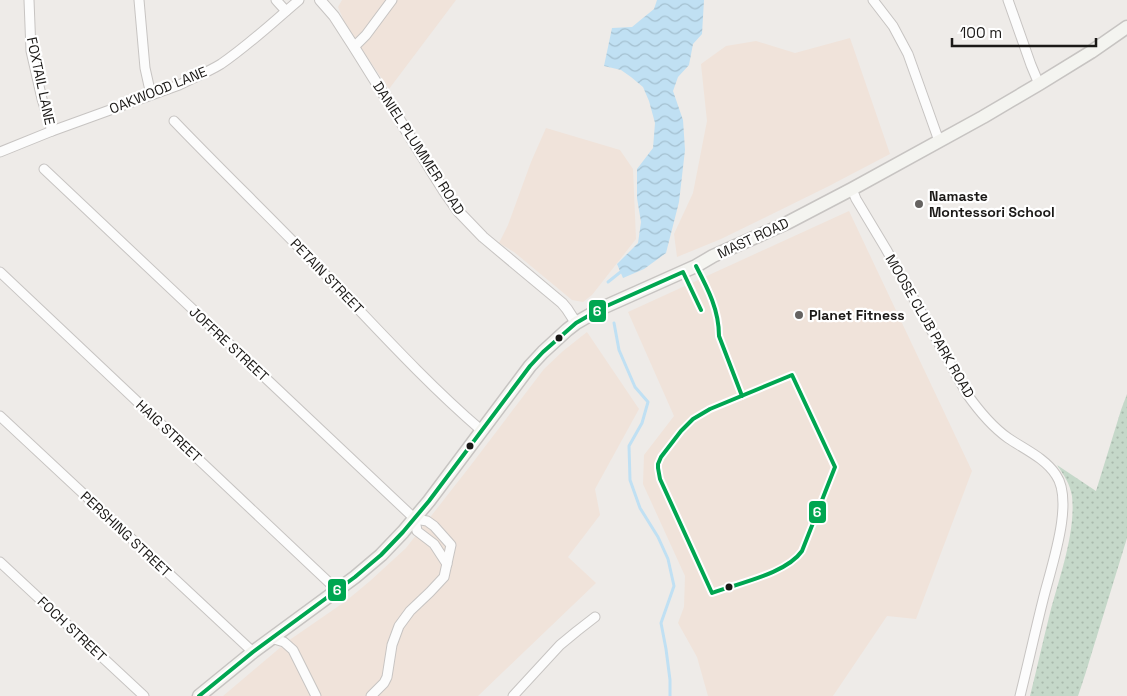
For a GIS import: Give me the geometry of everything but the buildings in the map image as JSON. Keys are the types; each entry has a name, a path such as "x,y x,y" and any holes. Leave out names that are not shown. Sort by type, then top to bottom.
{"main road":[{"name":"MAST ROAD","path":"199,696 271,638 338,590 381,555 415,519 530,366 576,323 602,308 787,223 852,189 983,117 1091,52 1127,27"}],"street":[{"name":"FOXTAIL LANE","path":"29,0 31,51 42,99 52,131"},
{"path":"139,0 145,68 151,95"},
{"path":"276,0 286,11"},
{"name":"OAKWOOD LANE","path":"0,152 179,85 219,65 258,37 299,0"},
{"name":"DANIEL PLUMMER ROAD","path":"320,0 334,16 458,211 483,237 562,303 576,323"},
{"path":"354,47 369,31 392,0"},
{"path":"873,0 893,26 905,46 939,141"},
{"path":"1008,0 1039,84"},
{"name":"PETAIN STREET","path":"174,121 423,376 481,430"},
{"name":"JOFFRE STREET","path":"44,169 415,519"},
{"name":"MOOSE CLUB PARK ROAD","path":"852,189 967,394 994,426 1048,466 1060,481 1064,499 1056,555 1020,696"},
{"name":"HAIG STREET","path":"0,272 338,590"},
{"name":"PERSHING STREET","path":"0,416 253,652"},
{"path":"372,696 387,677 392,645 399,626 410,610 444,577 451,545 434,526 427,521 415,519 417,531 434,544 446,564"},
{"name":"FOCH STREET","path":"0,562 144,696"},
{"path":"513,696 560,645 595,617"},
{"path":"271,638 284,642 293,650 316,696"}],"shaded area":[{"path":"342,0 456,0 389,89 347,28 338,7"},
{"path":"850,38 890,154 721,239 677,257 674,234 693,193 707,121 701,64 726,46 756,41 795,53"},
{"path":"546,128 620,150 633,169 636,239 592,295 583,302 572,300 514,252 499,243 508,225 531,162"},
{"path":"849,211 972,471 916,619 887,616 833,696 708,696 697,657 678,623 684,607 685,576 643,484 644,455 674,416 628,312"},
{"path":"587,332 639,409 595,489 600,515 568,557 596,583 478,696 223,696 288,641 346,601 406,548 544,369"}],"green space":[{"path":"1127,394 1127,538 1085,675 1078,696 1030,696 1072,525 1071,492 1057,465 1096,491"}],"water":[{"path":"657,0 704,0 702,34 693,44 689,65 678,77 673,91 683,120 685,150 679,202 666,253 644,269 623,278 617,264 638,243 641,222 637,198 637,169 653,148 655,123 643,87 621,70 604,66 612,28 632,27 654,9"}],"waterway":[{"path":"608,282 623,270"},
{"path":"614,323 619,350 635,387 648,402 642,423 629,446 630,480 640,508 658,537 668,559 674,586 661,623 670,680 670,696"}],"transit line":[{"name":"6","path":"696,266 712,300 719,326 719,336 742,396"},
{"name":"6","path":"199,696 253,652 355,577 381,555 429,501 530,366 576,323 602,308 683,272 701,310"},
{"name":"6","path":"792,375 835,467 802,551 795,559 785,566 761,577 712,593 660,479 658,464 661,457 681,431 693,419 710,409 792,375"}],"place":[{"name":"Namaste Montessori School","path":"919,204"},
{"name":"Planet Fitness","path":"799,315"}]}
